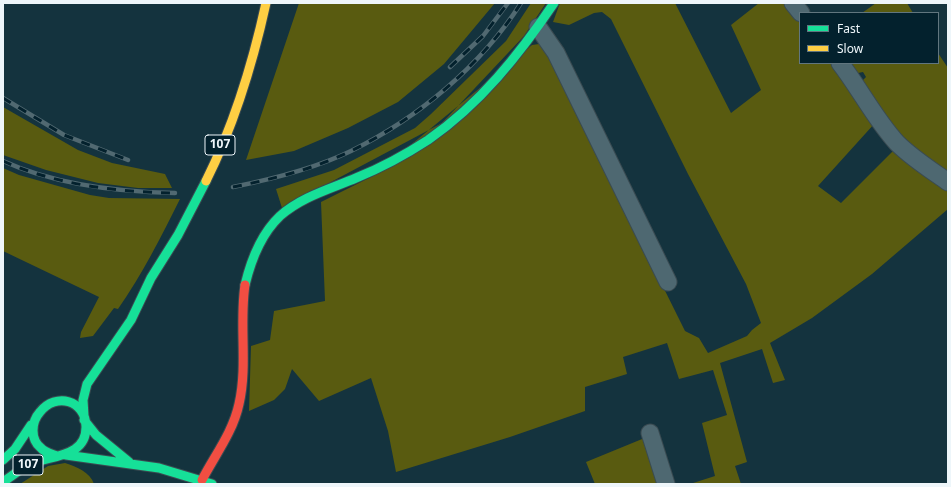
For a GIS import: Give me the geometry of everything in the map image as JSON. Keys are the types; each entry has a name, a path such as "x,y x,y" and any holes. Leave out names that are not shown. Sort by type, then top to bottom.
{"main road":[{"name":"107","path":"3,482 31,463 61,455 74,450 81,444 85,435 82,406 83,392 131,320 151,278 178,235 212,168 237,103 260,30 266,3"},
{"path":"202,480 231,427 239,406 242,381 242,297 257,246 284,212 297,203 372,172 406,153 446,126 485,92 508,67 554,3"},
{"name":"107","path":"126,306 151,278"},
{"name":"107","path":"61,455 48,454 40,448 31,434 31,425 33,417 38,409 52,401 63,392"},
{"path":"52,401 62,400 71,403 78,409 96,435 130,463"},
{"name":"107","path":"3,460 15,449 31,425"},
{"path":"61,455 130,463 183,474 212,484"}],"street":[{"path":"793,3 800,12"},
{"path":"538,27 556,53 668,282"},
{"path":"841,64 879,121 898,143 914,158 948,182"},
{"path":"650,433 666,484"}],"shaded area":[{"path":"299,3 495,3 444,64 398,102 348,128 294,151 246,160"},
{"path":"531,3 546,3 524,36 442,123 282,208 276,189 334,170 415,128 506,41"},
{"path":"560,3 675,3 731,113 761,90 731,25 759,3 785,3 799,22 799,64 832,64 875,123 818,186 841,203 895,149 948,186 948,209 872,274 812,318 770,343 785,380 773,383 762,349 720,363 747,462 735,466 741,484 690,484 715,476 702,423 727,415 713,370 679,379 667,343 623,357 627,374 585,387 585,411 510,437 396,472 388,431 371,378 319,401 292,369 285,389 274,400 249,411 251,346 270,340 274,311 325,301 321,202 373,176 532,45 539,44 544,47 685,331 699,338 708,353 747,336 761,323 746,284 688,174 611,19 602,12 594,13 569,25 553,22"},
{"path":"876,3 907,3 912,12 863,12"},
{"path":"939,54 948,68 948,177 900,140 859,84 866,77 863,72 853,74 848,64 939,64"},
{"path":"3,107 78,150 112,163 165,174 172,188 138,188 98,183 46,170 3,155"},
{"path":"3,168 19,175 90,195 109,198 180,199 151,256 127,296 118,309 114,308 93,336 80,338 81,332 99,297 3,251"},
{"path":"647,437 661,484 595,484 586,462"},
{"path":"65,463 86,473 94,484 20,484 48,466"}],"railway":[{"path":"450,67 483,36 508,3"},
{"path":"233,187 278,177 323,163 351,151 400,123 424,106 467,69 487,48 521,3"},
{"path":"3,98 64,135 128,160"},
{"path":"3,161 44,176 88,186 132,191 175,193"}],"traffic: fast":[{"path":"245,285 250,266 262,239 280,216 288,209 306,199 393,161 428,140 447,126 465,111 497,78 527,41 554,3"},
{"path":"84,416 83,400 87,384 131,320 151,278 178,235 206,181"},
{"path":"3,482 27,466 67,453 81,444 85,436 86,426 84,417 81,410 69,402 54,402 47,406 37,416 33,425 33,435 37,444 44,451 57,456"},
{"path":"84,420 96,435 129,462"},
{"path":"3,460 15,449 31,425"},
{"path":"66,455 159,468 212,484"}],"traffic: slow":[{"path":"206,181 225,139 241,94 255,48 266,3"}],"traffic: jam":[{"path":"202,480 233,424 239,404 243,374 243,300 245,285"}]}
